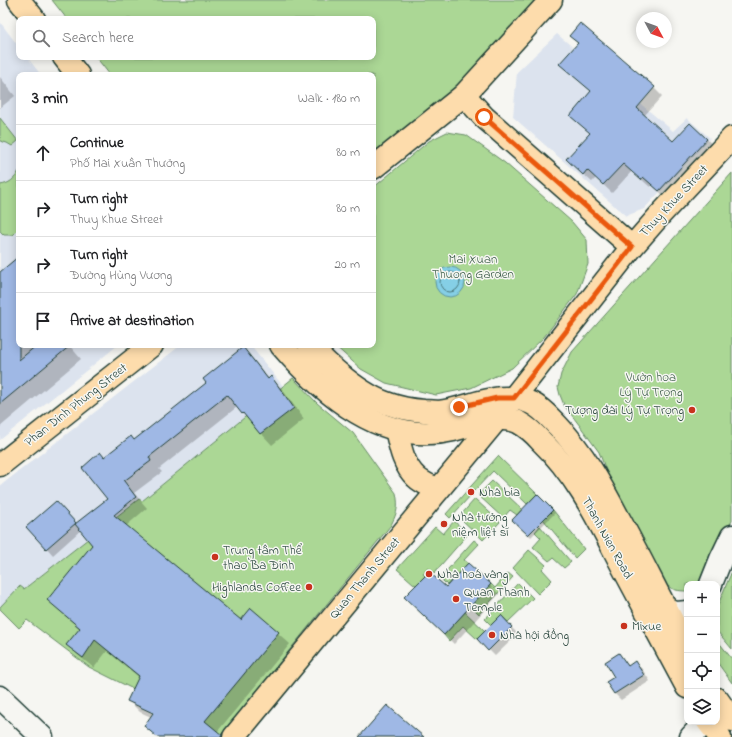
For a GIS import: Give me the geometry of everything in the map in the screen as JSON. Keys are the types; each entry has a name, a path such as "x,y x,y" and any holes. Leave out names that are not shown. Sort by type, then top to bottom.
{"main road":[{"path":"19,0 32,16"},
{"path":"376,166 464,95 551,0"},
{"path":"66,60 76,72"},
{"path":"464,95 484,117 632,247"},
{"name":"Thuy Khue Street","path":"497,419 632,247 732,138"},
{"name":"Phan Dinh Phung Street","path":"0,465 148,348"},
{"name":"Thanh Nien Road","path":"284,348 309,375 332,396 353,411 374,422 414,433 438,434 497,419 516,421 528,428 571,474 594,512 684,681"},
{"name":"Thanh Nien Road","path":"312,348 346,379 372,396 388,404 412,410 438,412 497,398 514,398 532,403 546,413 566,434 594,473 636,550 677,612 684,637"},
{"name":"Quan Thanh Street","path":"234,737 497,419"},
{"path":"396,429 409,470 418,479 438,490"},
{"path":"720,703 732,720"},
{"path":"710,725 720,737"}],"street":[{"path":"712,581 732,536"},
{"path":"0,697 42,737"},
{"path":"691,737 702,725"}],"shaded area":[{"path":"0,22 16,43 16,60 29,60 39,72 16,72 16,348 114,348 0,440"},
{"path":"557,34 673,131 687,118 710,138 644,209 626,216 513,117 517,72"},
{"path":"177,348 252,348 283,386 142,501 140,499 0,607 0,486"}],"green space":[{"path":"52,0 540,0 464,85 376,158 376,72 108,72 98,60 376,60 376,16 65,16"},
{"path":"0,118 16,138 16,143 12,146 0,141"},
{"name":"Mai Xuan Thuong Garden","path":"447,132 466,135 505,163 572,222 587,240 588,264 577,294 544,337 512,368 471,388 436,395 386,383 361,369 337,348 376,348 376,185 429,141"},
{"name":"Vườn hoa Lý Tự Trọng","path":"732,173 732,521 701,581 684,581 684,591 673,589 666,585 609,478 599,452 564,405 558,387 561,374 572,352"},
{"path":"16,176 16,232 13,235 4,235 0,231 0,185 11,181"},
{"name":"Trung tâm Thể thao Ba Đình","path":"293,378 317,403 353,433 396,493 397,510 391,525 219,737 133,689 89,667 27,620 19,628 0,609 0,607 20,586 24,589 139,499 142,501"},
{"path":"498,456 537,494 527,504 493,471 474,491 470,489 468,492 471,495 450,518 446,514"},
{"path":"492,481 522,509 517,515 510,510 503,518 478,495"},
{"path":"475,499 500,522 483,540 459,517"},
{"path":"553,510 584,549 575,558 543,519"},
{"path":"454,521 468,534 434,573 428,568 423,574 428,579 418,586 414,584 397,569 435,527 443,534"},
{"path":"540,526 571,562 564,568 553,558 549,561 533,547 541,538 535,532"},
{"path":"474,540 479,544 464,560 468,563 447,585 440,578"},
{"path":"529,550 546,565 542,569 552,580 538,594 513,568"},
{"path":"732,571 732,649 720,635 720,600"},
{"path":"508,573 513,577 479,614 471,606 491,584 495,588"},
{"path":"518,583 533,598 508,622 501,615 491,625 485,619"},
{"path":"465,612 485,631 477,639 463,626 449,641 444,635"},
{"path":"720,644 732,659 732,683 720,666"}],"water":[{"path":"450,267 460,272 465,282 460,292 450,297 440,292 435,282 440,272"}],"building":[{"path":"580,23 655,87 637,108 673,141 690,123 707,139 659,191 643,177 641,180 623,164 603,185 587,170 583,175 566,159 590,133 570,116 591,91 559,64 578,43 569,36"},
{"path":"16,259 16,348 19,348 19,360 33,348 67,348 0,404 0,272"},
{"path":"242,348 244,348 268,379 271,376 294,408 260,434 227,395 149,457 151,461 124,481 136,497 114,515 241,620 251,608 279,632 205,721 222,735 222,737 157,737 144,726 153,713 127,701 139,676 95,640 83,658 66,645 80,628 47,600 92,545 75,524 107,499 82,468 100,452 104,457 131,436 134,440 206,383 203,379"},
{"path":"537,494 553,510 528,535 512,520"},
{"path":"56,501 76,523 46,549 26,527"},
{"name":"Quan Thanh Temple","path":"468,563 491,584 444,635 404,597 429,572 446,587"},
{"name":"Nhà hội đồng","path":"501,615 512,627 488,651 477,639"},
{"path":"619,653 628,666 635,661 644,675 614,694 606,682 614,677 605,662"},
{"path":"387,705 424,737 359,737"}],"place":[{"name":"Tượng đài Lý Tự Trọng","path":"692,410"},
{"name":"Nhà bia","path":"471,492"},
{"name":"Nhà tưởng niệm liệt sĩ","path":"444,524"},
{"name":"Trung tâm Thể thao Ba Đình","path":"215,557"},
{"name":"Nhà hoá vàng","path":"429,574"},
{"name":"Highlands Coffee","path":"309,587"},
{"name":"Quan Thanh Temple","path":"456,599"},
{"name":"Mixue","path":"624,626"},
{"name":"Nhà hội đồng","path":"492,635"}],"route":[{"path":"459,407 497,398 514,398 557,341 632,247 484,117"}]}
